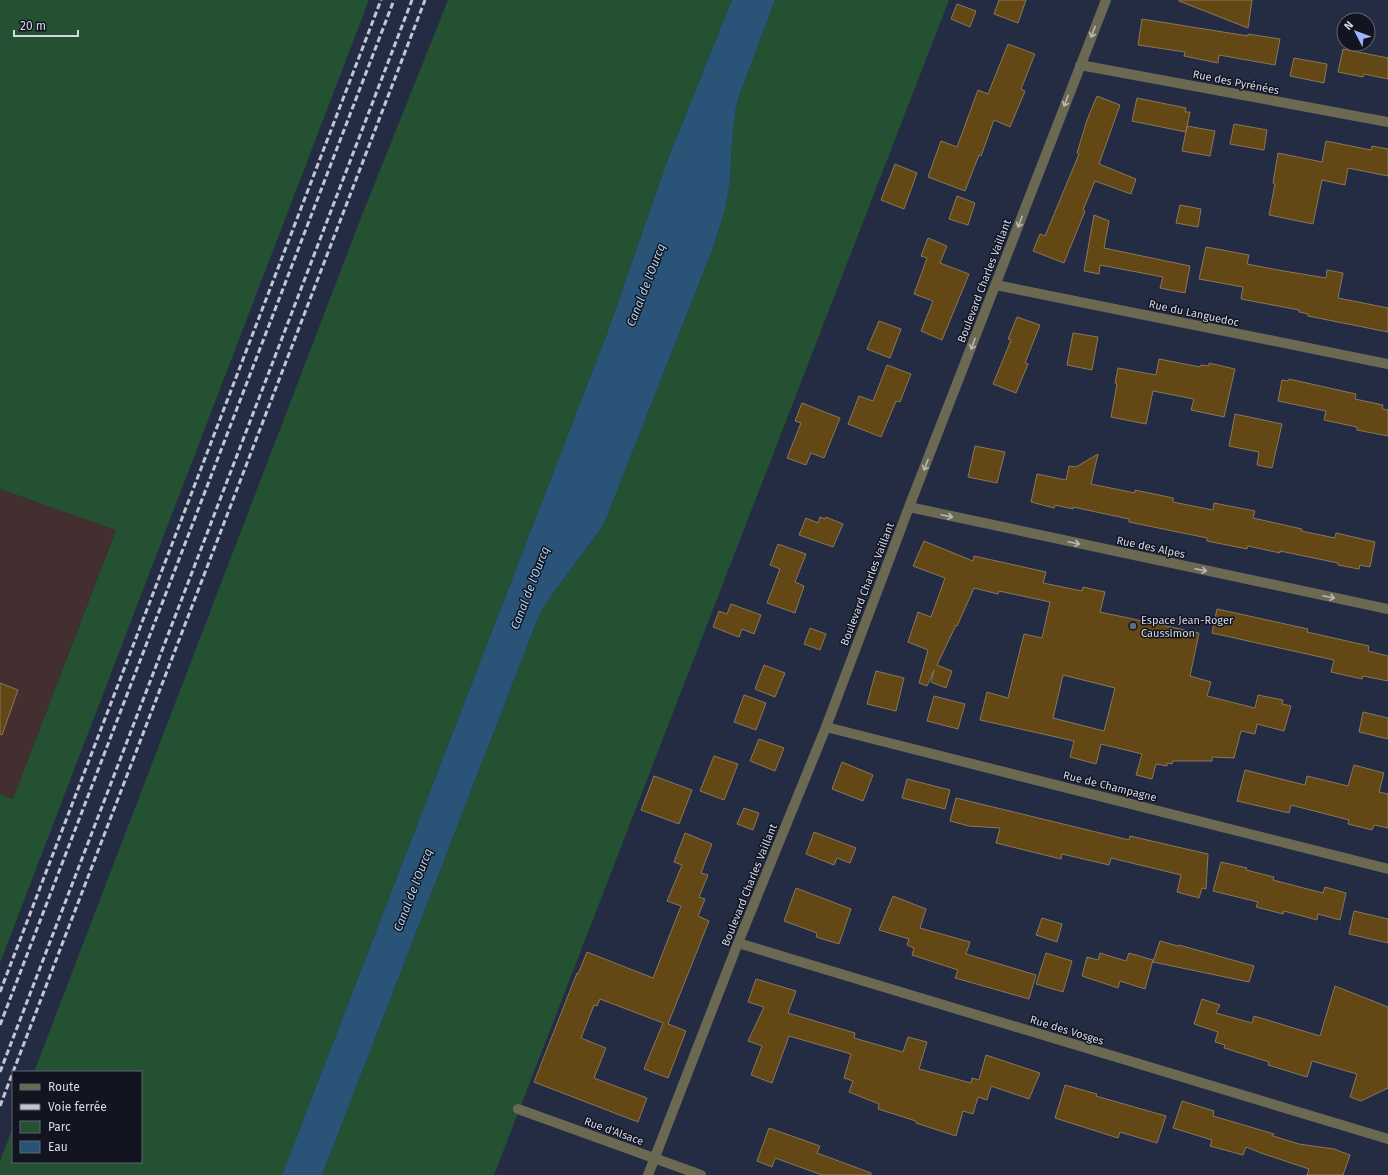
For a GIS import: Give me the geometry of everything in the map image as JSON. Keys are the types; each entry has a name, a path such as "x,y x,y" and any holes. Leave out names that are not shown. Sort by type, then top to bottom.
{"street":[{"name":"Boulevard Charles Vaillant","path":"648,1175 738,943 826,727 909,507 1106,0"},
{"name":"Rue des Pyrénées","path":"1080,65 1388,122"},
{"name":"Rue du Languedoc","path":"996,285 1388,364"},
{"name":"Rue des Alpes","path":"909,507 1388,609"},
{"name":"Rue de Champagne","path":"826,727 1388,869"},
{"name":"Rue des Vosges","path":"738,943 1388,1139"},
{"name":"Rue d'Alsace","path":"518,1109 701,1175"}],"shaded area":[{"path":"0,489 116,529 13,799 0,794"}],"green space":[{"path":"0,0 369,0 0,963 0,794 13,799 116,530 0,489"},
{"path":"448,0 732,0 667,162 608,331 282,1175 0,1175 0,1161 12,1130 12,1163 142,1163 142,1071 34,1071 362,215"},
{"path":"775,0 949,0 494,1175 322,1175 538,618 544,606 604,524 714,245 725,209 730,182 732,141 736,107"}],"water":[{"name":"Canal de l'Ourcq","path":"732,0 775,0 736,107 732,141 730,182 725,209 714,245 604,524 544,606 538,618 322,1175 282,1175 608,331 667,162"}],"building":[{"path":"999,0 1026,0 1018,23 994,14"},
{"path":"1252,0 1248,28 1179,1"},
{"path":"957,4 976,11 970,27 951,19"},
{"path":"1142,19 1248,36 1248,34 1280,39 1275,65 1219,55 1218,63 1184,56 1185,52 1138,45"},
{"path":"1008,44 1035,54 1021,89 1025,91 1010,127 994,120 981,156 979,155 965,191 928,177 941,141 957,147 978,90 988,94"},
{"path":"1342,52 1358,52 1388,58 1388,79 1364,74 1363,77 1338,72"},
{"path":"1294,58 1327,64 1324,83 1290,76"},
{"path":"1097,96 1120,105 1099,164 1136,179 1131,194 1095,181 1083,210 1085,211 1064,263 1033,251 1040,234 1045,236 1079,154 1077,153 1087,120"},
{"path":"1137,98 1186,108 1185,112 1190,112 1186,132 1132,121"},
{"path":"1234,124 1267,130 1264,150 1230,144"},
{"path":"1187,126 1215,131 1210,156 1182,151"},
{"path":"1326,141 1371,150 1372,146 1388,149 1388,176 1348,168 1345,185 1322,180 1313,224 1269,215 1275,184 1273,183 1278,153 1322,162"},
{"path":"895,164 917,173 904,209 881,200"},
{"path":"957,196 975,203 968,225 949,219"},
{"path":"1180,205 1201,209 1198,227 1176,223"},
{"path":"1094,215 1109,221 1104,248 1190,266 1185,293 1160,288 1163,277 1100,265 1099,274 1084,271"},
{"path":"928,238 947,246 940,263 969,274 942,340 921,331 933,301 914,294 927,258 921,256"},
{"path":"1206,247 1249,255 1247,264 1278,270 1326,278 1327,270 1343,273 1338,298 1388,308 1388,332 1308,316 1308,314 1299,312 1299,310 1241,299 1243,287 1199,279"},
{"path":"1017,317 1040,325 1025,363 1028,364 1016,393 993,384 1011,340 1008,339"},
{"path":"879,321 901,329 890,358 867,349"},
{"path":"1073,333 1098,337 1092,370 1067,365"},
{"path":"1159,359 1200,367 1201,365 1209,366 1209,363 1235,369 1224,417 1191,410 1194,399 1153,391 1146,424 1111,417 1117,384 1115,383 1118,368 1156,375"},
{"path":"887,365 911,374 900,402 896,401 881,437 848,424 859,396 873,401"},
{"path":"1289,379 1356,394 1355,399 1383,405 1382,409 1388,410 1388,436 1357,430 1357,427 1324,420 1326,411 1278,401 1282,380 1288,381"},
{"path":"802,403 840,418 824,458 811,453 806,465 787,458 801,423 795,421"},
{"path":"1235,414 1282,424 1272,468 1257,465 1259,452 1229,446"},
{"path":"975,446 1005,452 997,483 968,477"},
{"path":"1098,454 1091,484 1135,493 1135,490 1173,498 1173,502 1213,510 1214,503 1255,511 1253,518 1302,529 1301,531 1335,538 1336,533 1375,542 1370,567 1360,565 1359,569 1280,551 1280,553 1248,546 1247,549 1207,541 1207,538 1129,522 1129,519 1073,507 1073,509 1055,505 1054,508 1031,502 1037,474 1066,480 1069,466 1076,467"},
{"path":"820,517 825,519 826,517 843,524 833,547 799,535 806,518 818,523"},
{"path":"924,541 973,561 974,556 1046,572 1043,583 1082,591 1083,587 1105,592 1100,612 1199,633 1190,676 1211,682 1207,696 1255,708 1258,695 1283,700 1282,704 1291,706 1284,731 1257,724 1255,734 1241,731 1234,758 1212,757 1212,761 1173,761 1172,764 1167,763 1167,766 1156,764 1152,779 1136,775 1142,754 1101,744 1096,764 1070,757 1074,741 980,720 987,692 1008,698 1024,634 1042,638 1050,602 999,591 998,594 974,588 937,665 952,671 946,688 931,682 934,670 927,686 919,683 928,650 908,642 918,612 931,617 945,578 913,566","holes":["1063,675 1115,688 1104,731 1053,718"]},
{"path":"778,544 806,554 795,582 804,586 795,613 767,603 780,569 770,565"},
{"path":"731,604 761,615 754,634 742,629 739,637 713,627 719,611 727,614"},
{"path":"1217,609 1308,629 1307,632 1369,646 1368,651 1388,656 1388,681 1363,676 1362,679 1331,672 1334,660 1212,633"},
{"path":"810,628 826,634 820,650 804,644"},
{"path":"764,665 785,673 775,697 755,689"},
{"path":"876,671 904,678 896,711 867,704"},
{"path":"0,683 18,690 2,735 0,734"},
{"path":"744,695 766,703 756,730 734,722"},
{"path":"934,696 965,704 958,729 927,721"},
{"path":"1363,712 1388,718 1388,739 1359,732"},
{"path":"759,739 784,748 775,771 750,761"},
{"path":"714,756 738,764 724,800 700,791"},
{"path":"842,762 873,775 863,801 832,789"},
{"path":"1354,765 1384,773 1379,792 1388,794 1388,828 1374,825 1372,830 1348,824 1349,820 1291,805 1289,813 1237,801 1245,770 1305,785 1307,776 1348,786"},
{"path":"654,776 692,790 679,824 641,810"},
{"path":"907,779 950,790 945,809 902,798"},
{"path":"956,798 1129,840 1130,836 1208,854 1206,889 1202,888 1199,898 1177,892 1181,875 1111,858 1109,865 1062,854 1061,859 996,843 1000,828 969,826 950,821"},
{"path":"744,808 759,813 753,830 737,824"},
{"path":"814,832 856,848 850,863 837,858 834,865 806,854"},
{"path":"685,833 712,844 701,873 708,875 699,897 705,899 698,916 709,921 668,1024 686,1031 668,1078 644,1069 663,1023 600,999 597,1006 594,1005 581,1038 606,1048 594,1078 647,1098 638,1122 534,1082 577,973 578,974 587,952 653,978 681,906 667,901 682,865 674,862"},
{"path":"1221,862 1247,868 1246,870 1274,877 1273,880 1323,893 1325,887 1346,893 1340,920 1318,914 1317,920 1284,911 1283,914 1256,907 1258,902 1213,891"},
{"path":"796,888 851,909 839,944 816,937 817,933 784,921"},
{"path":"893,896 926,909 920,928 970,942 966,954 1036,975 1029,999 955,978 958,970 912,955 914,948 907,945 909,939 879,930"},
{"path":"1354,911 1388,919 1388,943 1349,934"},
{"path":"1042,918 1062,924 1057,942 1036,935"},
{"path":"1160,941 1254,966 1249,982 1153,962"},
{"path":"1046,953 1072,961 1063,992 1036,984"},
{"path":"1100,953 1126,961 1129,953 1153,960 1145,989 1120,981 1118,988 1082,976 1087,957 1098,960"},
{"path":"756,979 796,991 788,1013 855,1033 854,1038 903,1052 908,1037 927,1042 919,1069 971,1083 972,1078 979,1080 986,1055 1040,1073 1029,1099 991,1086 987,1100 978,1097 973,1114 963,1111 956,1136 878,1109 879,1104 849,1092 853,1081 844,1078 851,1054 789,1036 772,1083 751,1075 762,1046 748,1041 764,1007 748,1002"},
{"path":"1335,986 1388,1007 1388,1088 1361,1101 1350,1097 1357,1074 1312,1061 1307,1077 1268,1065 1269,1062 1224,1048 1225,1045 1215,1042 1218,1032 1194,1024 1202,999 1220,1005 1216,1013 1252,1023 1254,1016 1320,1036"},
{"path":"1065,1085 1097,1094 1096,1096 1166,1116 1157,1143 1120,1132 1118,1138 1055,1118"},
{"path":"1182,1101 1214,1111 1213,1116 1274,1134 1273,1136 1299,1144 1334,1149 1350,1155 1343,1175 1307,1175 1309,1169 1246,1147 1243,1155 1210,1146 1212,1140 1173,1128"},
{"path":"769,1128 820,1146 817,1153 871,1173 871,1175 822,1175 775,1158 772,1167 757,1161"}],"railway":[{"path":"0,992 381,0"},
{"path":"0,1025 394,0"},
{"path":"0,1072 412,0"},
{"path":"13,1071 425,0"},
{"path":"0,1106 12,1075"}],"place":[{"name":"Espace Jean-Roger Caussimon","path":"1133,626"}]}
